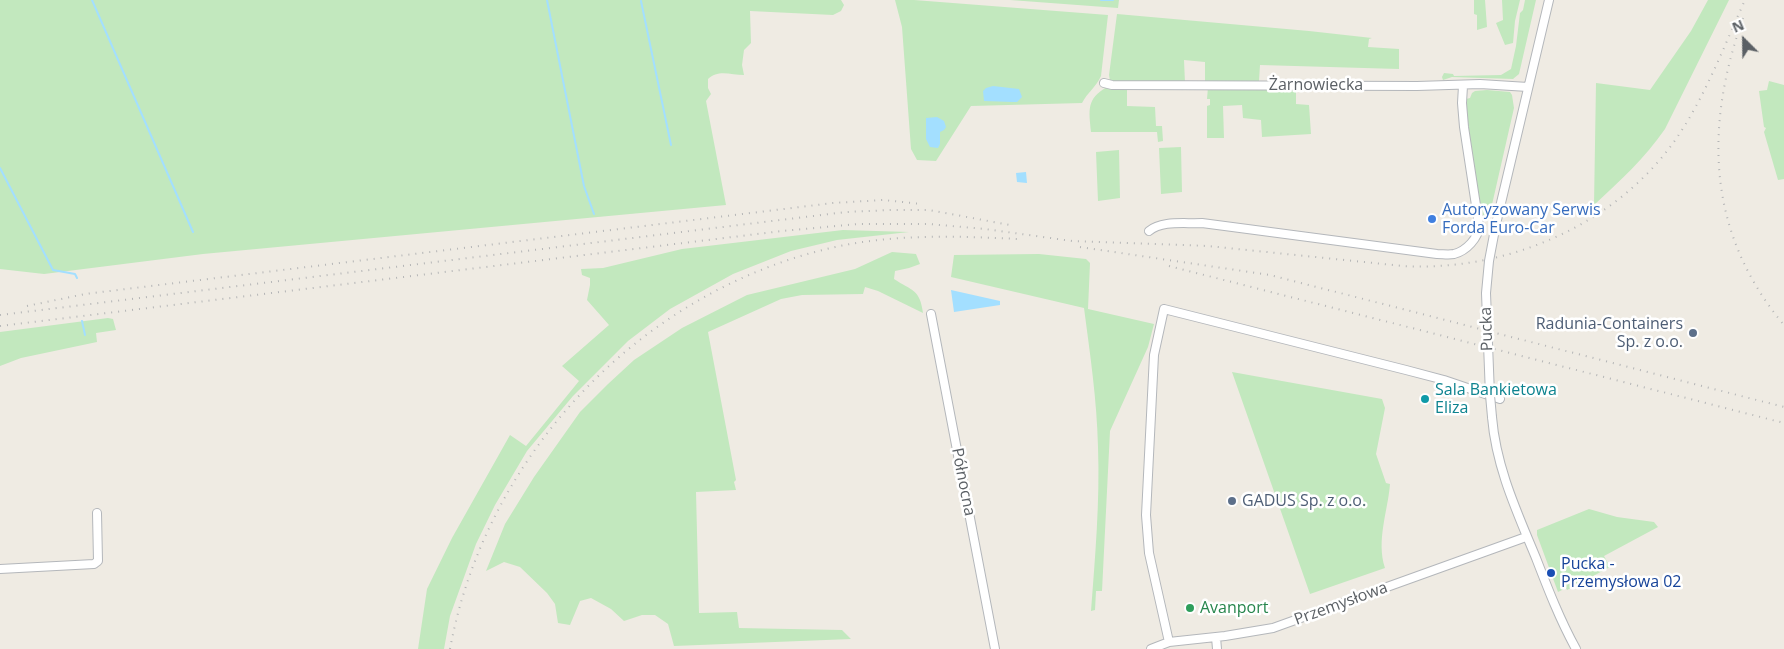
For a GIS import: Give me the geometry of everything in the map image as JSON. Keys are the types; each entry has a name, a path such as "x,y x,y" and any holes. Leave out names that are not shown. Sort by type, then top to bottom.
{"street":[{"name":"Pucka","path":"1549,0 1489,260 1486,293 1490,395 1494,435 1503,473 1526,538 1562,623 1576,649"},
{"name":"Żarnowiecka","path":"1104,83 1131,85 1463,86 1480,84 1528,86"},
{"path":"1149,231 1157,225 1166,224 1213,224 1450,254 1460,252 1478,234 1479,230 1479,218 1464,127 1463,86"},
{"path":"1169,642 1149,553 1146,515 1154,355 1164,309 1444,380 1500,399"},
{"name":"Północna","path":"931,314 995,649"},
{"path":"0,569 94,564 98,561 97,513"},
{"name":"Przemysłowa","path":"1151,649 1169,642 1259,632 1526,538"},
{"path":"1216,637 1217,649"}],"green space":[{"path":"0,0 841,0 844,5 841,11 833,15 750,11 751,43 744,50 742,65 744,75 720,73 708,79 708,88 711,94 706,101 726,205 203,254 44,274 0,269"},
{"path":"895,0 1108,15 1101,76 1082,103 971,106 936,161 917,160 911,149 902,27"},
{"path":"1010,0 1119,0 1118,8"},
{"path":"1474,0 1485,0 1487,27 1477,30 1477,15 1474,14"},
{"path":"1502,0 1520,0 1515,21 1513,43 1505,45 1496,23 1503,20"},
{"path":"1525,0 1536,0 1519,74 1513,79 1452,77 1443,80 1444,73 1453,74 1454,76 1501,75 1511,69 1520,13 1523,10"},
{"path":"1708,0 1729,0 1665,129 1641,159 1594,205 1596,83 1650,90 1691,31"},
{"path":"1117,14 1372,38 1369,39 1368,47 1399,49 1399,69 1260,65 1259,81 1205,83 1205,62 1184,60 1185,83 1120,83 1110,81 1109,75"},
{"path":"1769,81 1784,85 1784,179 1778,180 1764,132 1766,128 1764,127 1759,91 1767,90"},
{"path":"1107,87 1127,87 1127,106 1155,107 1156,126 1162,126 1163,141 1158,142 1157,132 1091,132 1090,106 1095,96"},
{"path":"1208,87 1296,87 1296,104 1309,105 1311,134 1262,137 1261,120 1243,118 1242,105 1223,106 1224,138 1207,138 1207,106 1210,105 1210,99 1207,99"},
{"path":"1475,91 1510,92 1514,108 1491,209 1488,218 1484,220 1474,175 1466,99 1470,98"},
{"path":"1181,147 1182,192 1161,194 1159,148"},
{"path":"1119,150 1120,198 1098,201 1096,152"},
{"path":"843,230 909,232 837,240 791,251 733,274 670,309 628,341 573,396 527,451 495,505 476,544 450,616 444,649 418,649 427,589 452,538 510,435 526,446 579,381 562,366 609,325 587,300 590,278 582,275 581,269 603,268 682,249"},
{"path":"892,252 916,254 920,264 895,271 894,279 917,295 922,305 923,313 878,291 865,287 863,294 802,295 781,299 708,332 736,480 734,482 736,490 696,492 699,613 737,612 739,628 842,630 851,639 674,646 668,624 655,615 642,615 624,621 611,609 591,598 580,601 570,625 558,623 555,604 547,593 520,567 504,562 486,571 505,524 534,477 580,412 634,360 682,328 747,295 855,269"},
{"path":"1039,254 1086,259 1090,263 1088,309 1154,324 1148,347 1110,431 1102,591 1096,591 1095,610 1091,611 1098,509 1098,447 1095,394 1084,308 951,277 954,255"},
{"path":"108,318 113,319 116,330 96,333 97,342 21,358 0,366 0,332"},
{"path":"1232,372 1382,399 1385,408 1376,454 1386,483 1390,484 1382,536 1385,568 1310,594"},
{"path":"1589,509 1617,517 1654,522 1658,527 1604,556 1610,567 1567,590 1566,588 1558,592 1537,535 1537,530"}],"water":[{"path":"993,86 1019,89 1022,97 1017,102 984,101 983,91"},
{"path":"937,117 944,121 946,127 940,132 938,148 930,147 926,139 926,118"},
{"path":"1026,172 1027,183 1017,182 1016,173"},
{"path":"951,290 1000,301 1000,305 954,312"}],"waterway":[{"path":"92,0 193,232"},
{"path":"547,0 584,186 594,214"},
{"path":"1101,0 1113,0"},
{"path":"641,1 671,145"},
{"path":"0,168 53,270 75,274 77,278"},
{"path":"82,321 85,335"}],"railway":[{"path":"0,326 782,231 858,224 929,224 985,229 1072,241 1208,246 1403,266 1443,266 1483,260 1522,250 1559,236 1594,216 1627,193 1656,165 1680,133 1699,101 1745,0"},
{"path":"1743,18 1730,59 1722,99 1719,139 1720,178 1727,216 1740,254 1759,290 1784,325"},
{"path":"27,306 85,294 833,203 883,200 922,204"},
{"path":"0,315 846,212 929,210 1010,225"},
{"path":"450,649 469,577 499,509 538,446 585,389 640,340 701,299 768,267 840,246 884,239 906,238 1018,239"},
{"path":"1080,247 1270,275 1784,407"},
{"path":"1169,266 1784,423"}],"place":[{"name":"Autoryzowany Serwis Forda Euro-Car","path":"1432,219"},
{"name":"Radunia-Containers Sp. z o.o.","path":"1693,333"},
{"name":"Sala Bankietowa Eliza","path":"1425,399"},
{"name":"GADUS Sp. z o.o.","path":"1232,501"},
{"name":"Pucka - Przemysłowa 02","path":"1551,573"},
{"name":"Avanport","path":"1190,608"}]}
